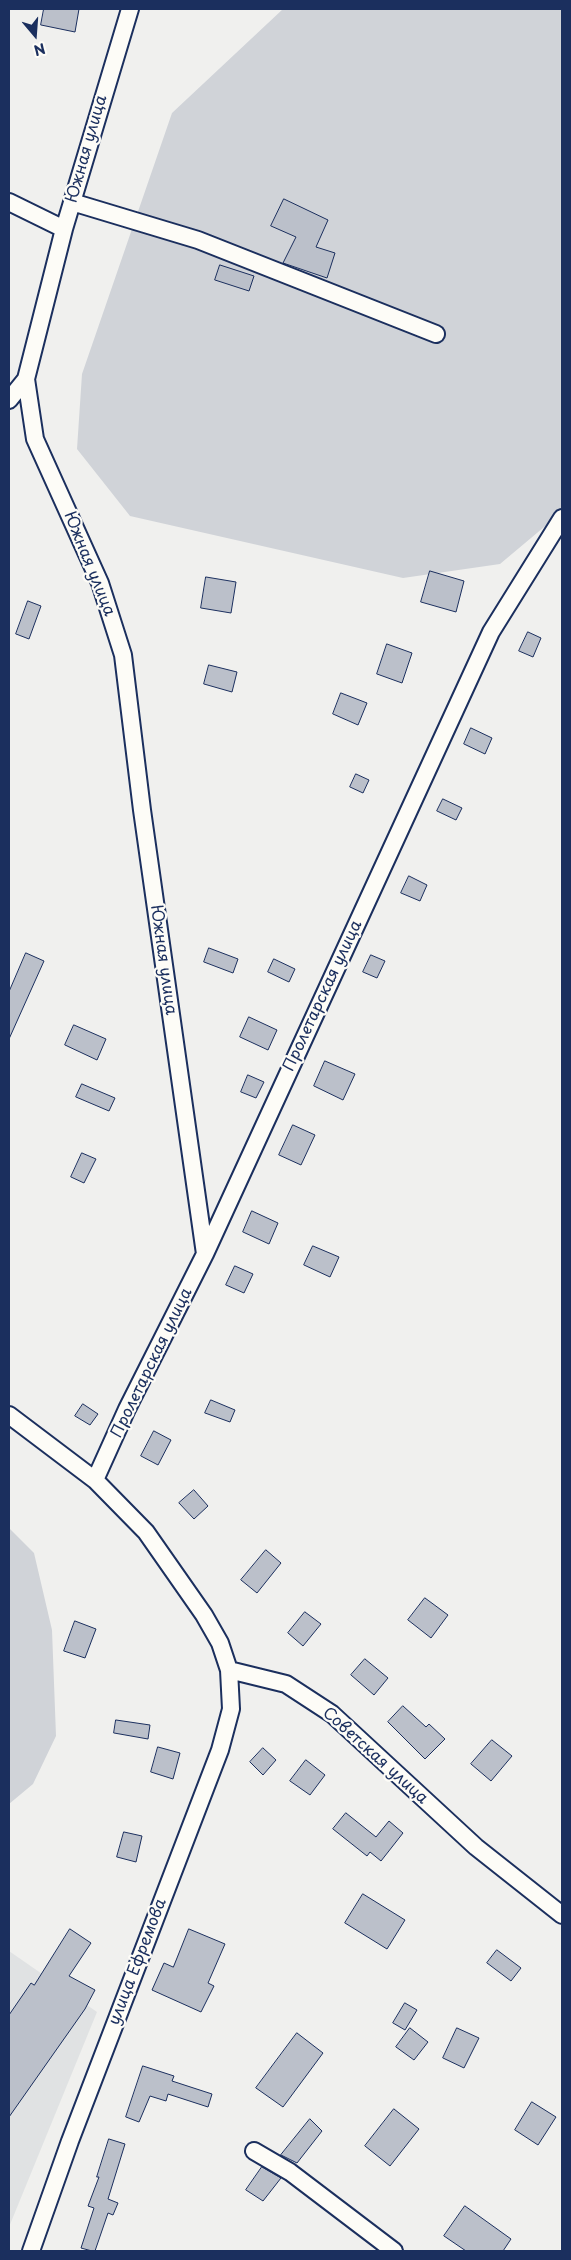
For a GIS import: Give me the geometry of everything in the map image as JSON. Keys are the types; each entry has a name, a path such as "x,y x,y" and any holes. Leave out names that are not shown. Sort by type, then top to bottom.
{"street":[{"name":"Южная улица","path":"130,9 64,228 26,379 35,440 100,583 123,655 142,810 205,1254"},
{"path":"9,202 64,228"},
{"path":"72,202 198,240 436,334"},
{"path":"9,400 26,379"},
{"name":"Пролетарская улица","path":"95,1480 127,1409 205,1254 491,632 562,518"},
{"path":"9,1415 95,1480 146,1532 204,1615 220,1644 229,1670"},
{"name":"Советская улица","path":"229,1670 286,1684 332,1714 476,1847 562,1915"},
{"name":"улица Ефремова","path":"31,2251 70,2141 220,1750 231,1709 229,1670"},
{"path":"254,2151 290,2172 394,2251"}],"shaded area":[{"path":"283,9 562,9 562,512 500,564 403,578 130,516 77,449 82,374 172,113"},
{"path":"9,1528 34,1553 52,1630 56,1736 33,1784 9,1804"},
{"path":"9,1951 97,2012 9,2227"}],"building":[{"path":"44,9 79,9 75,32 41,25"},
{"path":"284,199 328,220 316,247 335,253 327,278 283,263 296,237 271,226"},
{"path":"220,265 254,276 249,291 215,280"},
{"path":"430,571 464,581 456,612 421,602"},
{"path":"206,577 236,582 231,613 201,608"},
{"path":"28,601 41,606 29,639 16,634"},
{"path":"528,632 541,638 533,657 519,651"},
{"path":"387,644 412,653 402,683 377,674"},
{"path":"209,665 237,672 232,692 204,684"},
{"path":"341,693 367,703 358,725 333,714"},
{"path":"471,728 492,738 485,754 464,744"},
{"path":"356,774 369,780 363,793 350,787"},
{"path":"443,799 462,808 456,820 437,811"},
{"path":"409,876 427,885 420,901 401,893"},
{"path":"209,948 238,959 233,973 204,962"},
{"path":"26,953 44,961 9,1039 9,992"},
{"path":"371,955 385,961 377,978 363,972"},
{"path":"274,959 295,969 289,982 268,972"},
{"path":"249,1017 277,1030 268,1050 240,1037"},
{"path":"74,1025 106,1039 97,1060 65,1045"},
{"path":"325,1061 355,1074 343,1100 314,1086"},
{"path":"248,1075 264,1082 256,1098 241,1092"},
{"path":"82,1084 115,1098 109,1111 76,1097"},
{"path":"293,1125 315,1135 301,1165 279,1155"},
{"path":"82,1153 96,1159 84,1183 71,1177"},
{"path":"252,1211 278,1223 269,1244 243,1232"},
{"path":"313,1246 339,1257 330,1277 304,1265"},
{"path":"235,1266 253,1274 244,1293 226,1285"},
{"path":"211,1400 235,1410 230,1422 205,1413"},
{"path":"83,1404 98,1414 90,1425 75,1416"},
{"path":"154,1431 171,1440 158,1465 141,1456"},
{"path":"194,1490 208,1506 194,1519 179,1503"},
{"path":"266,1550 281,1563 257,1593 241,1580"},
{"path":"425,1598 448,1615 431,1638 408,1620"},
{"path":"305,1612 321,1624 303,1646 288,1633"},
{"path":"75,1621 96,1629 85,1658 64,1651"},
{"path":"365,1659 388,1678 374,1695 351,1675"},
{"path":"403,1706 426,1727 429,1724 445,1739 425,1759 388,1722"},
{"path":"116,1720 150,1725 148,1739 114,1733"},
{"path":"492,1740 512,1756 491,1781 471,1764"},
{"path":"158,1747 180,1753 173,1779 151,1772"},
{"path":"263,1748 276,1760 263,1775 250,1762"},
{"path":"306,1760 325,1775 310,1795 290,1781"},
{"path":"346,1813 376,1837 389,1821 403,1833 381,1861 370,1852 367,1856 333,1829"},
{"path":"124,1832 142,1836 136,1862 117,1857"},
{"path":"363,1894 405,1920 387,1949 345,1923"},
{"path":"70,1929 91,1943 69,1976 95,1990 85,2009 9,2117 9,2015 31,1983 34,1985"},
{"path":"189,1929 225,1944 208,1983 214,1986 201,2012 152,1990 164,1963 173,1967"},
{"path":"497,1950 521,1968 511,1981 487,1963"},
{"path":"405,2003 417,2010 405,2030 393,2023"},
{"path":"410,2028 428,2042 414,2060 396,2047"},
{"path":"457,2028 479,2038 464,2068 443,2058"},
{"path":"297,2033 323,2053 283,2107 256,2088"},
{"path":"143,2066 174,2076 172,2081 212,2094 208,2107 168,2094 166,2101 150,2096 139,2122 126,2117"},
{"path":"532,2102 556,2117 538,2145 515,2130"},
{"path":"394,2109 419,2129 390,2166 365,2146"},
{"path":"310,2119 322,2131 297,2163 281,2155"},
{"path":"109,2139 125,2144 108,2199 118,2203 113,2215 108,2213 95,2251 92,2251 81,2248 94,2208 88,2206 99,2177 97,2177"},
{"path":"262,2167 281,2178 263,2201 246,2190"},
{"path":"465,2206 511,2239 503,2251 466,2251 444,2236"}]}
